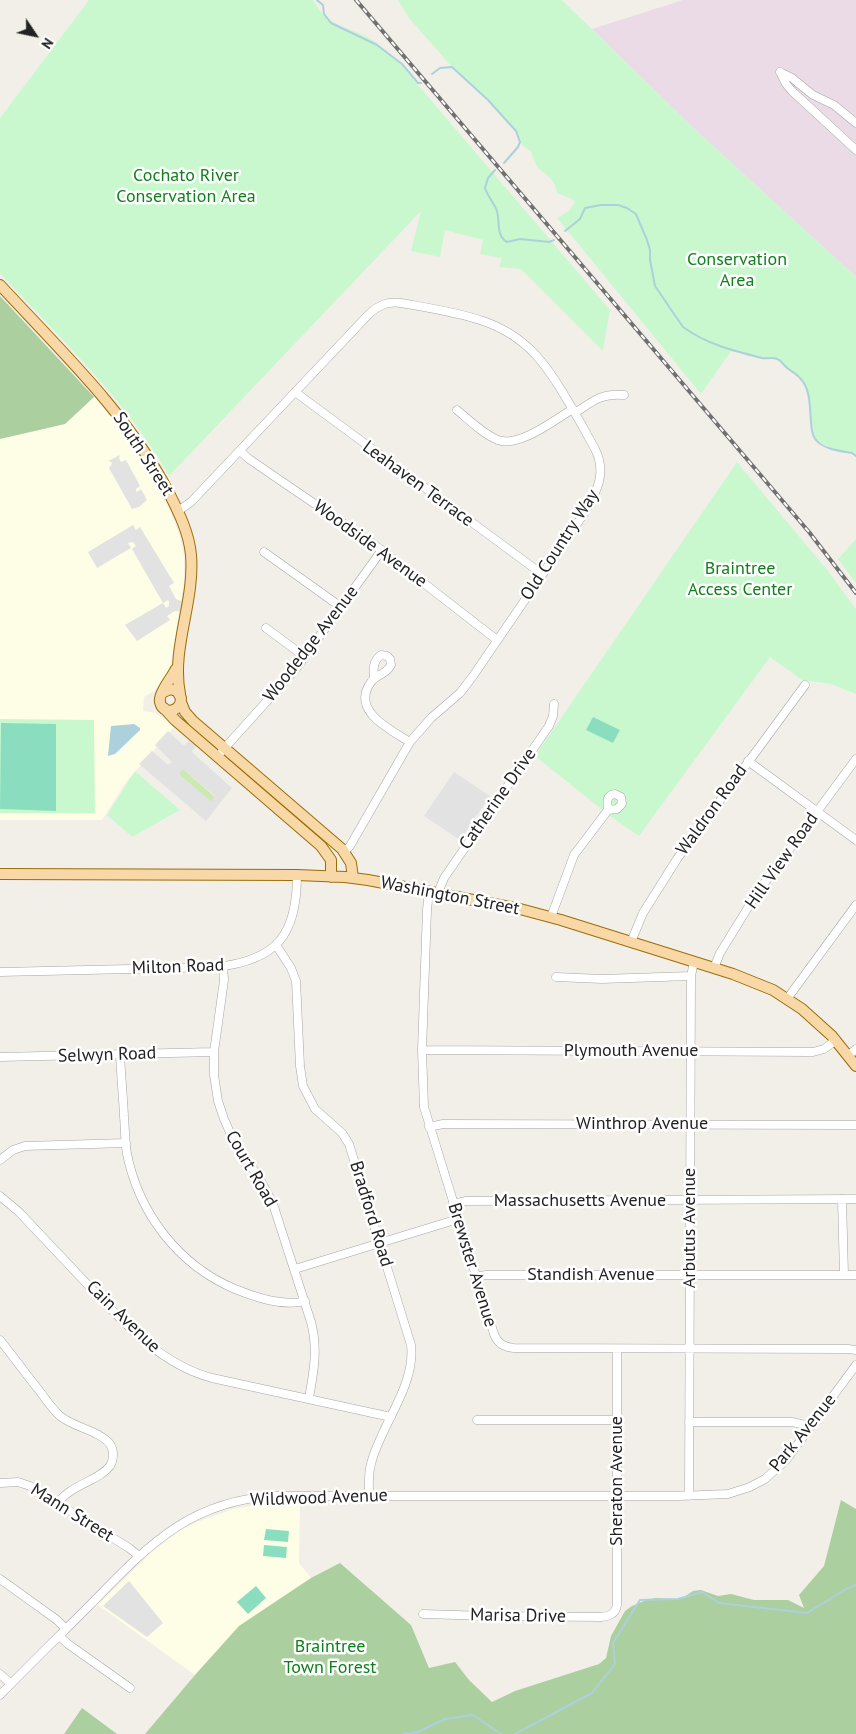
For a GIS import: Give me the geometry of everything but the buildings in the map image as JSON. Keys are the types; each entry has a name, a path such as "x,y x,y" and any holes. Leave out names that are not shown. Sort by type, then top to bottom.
{"main road":[{"name":"South Street","path":"0,285 102,395 123,421 159,474 178,511 189,544 192,568 177,673 180,698 187,715 344,852 351,863 353,878"},
{"name":"South Street","path":"162,693 178,663"},
{"path":"164,708 174,710 179,707 180,698 172,689 162,693 160,702 164,708 171,717 324,849 331,860 331,877"},
{"name":"Washington Street","path":"0,874 296,875 353,878 520,909 758,983 787,999 813,1018 852,1052 856,1066"}],"street":[{"path":"856,123 834,105 813,95 792,78 780,72 792,91 856,150"},
{"name":"Old Country Way","path":"178,511 190,502 240,451 373,310 385,304 397,302 479,320 515,336 542,360 574,411 597,453 601,466 600,478 597,491 585,512 473,676 460,693 431,718 410,742 350,846 344,852"},
{"name":"Leahaven Terrace","path":"295,392 542,574"},
{"path":"457,410 492,437 509,442 522,438 603,396 611,394 624,395"},
{"name":"Woodside Avenue","path":"240,451 382,550 498,640"},
{"name":"Woodedge Avenue","path":"217,757 305,657 382,550"},
{"path":"264,552 341,607"},
{"path":"266,628 305,657"},
{"path":"374,678 366,694 366,703 370,712 384,726 410,742"},
{"name":"Waldron Road","path":"631,942 643,913 662,880 700,825 805,685"},
{"name":"Catherine Drive","path":"434,892 549,726 553,716 554,704"},
{"name":"Hill View Road","path":"714,968 720,954 753,899 856,759"},
{"path":"748,761 856,840"},
{"path":"550,917 574,854 608,810"},
{"name":"Milton Road","path":"0,972 223,966 249,960 276,945 286,933 292,917 296,896 296,875"},
{"name":"Brewster Avenue","path":"434,892 427,910 422,1050 423,1100 429,1127 497,1341 503,1346 514,1348 856,1350"},
{"path":"787,999 856,905"},
{"name":"Bradford Road","path":"276,945 291,968 296,981 300,1066 303,1086 315,1108 342,1133 349,1144 409,1334 412,1351 408,1374 371,1464 369,1495"},
{"name":"Arbutus Avenue","path":"689,1496 690,1051 691,976 694,962"},
{"name":"Court Road","path":"223,966 223,984 214,1052 216,1088 224,1119 235,1142 258,1175 271,1199 305,1301 316,1345 309,1398"},
{"path":"556,977 602,979 691,976"},
{"name":"Plymouth Avenue","path":"422,1050 813,1052 824,1049 836,1040"},
{"name":"Selwyn Road","path":"0,1057 214,1052"},
{"path":"120,1055 126,1143 132,1174 146,1209 162,1232 186,1259 212,1278 244,1292 285,1302 305,1301"},
{"name":"Winthrop Avenue","path":"429,1127 443,1124 856,1125"},
{"path":"0,1160 12,1150 25,1146 126,1143"},
{"name":"Cain Avenue","path":"0,1196 19,1212 117,1316 143,1340 181,1367 202,1375 391,1416"},
{"path":"842,1199 844,1274"},
{"name":"Massachusetts Avenue","path":"453,1204 466,1201 856,1199"},
{"path":"295,1269 458,1219"},
{"name":"Standish Avenue","path":"476,1277 486,1275 856,1275"},
{"path":"0,1340 56,1412 71,1423 104,1438 112,1449 112,1462 106,1470 63,1496 57,1504"},
{"name":"Sheraton Avenue","path":"614,1613 617,1605 617,1348"},
{"name":"Park Avenue","path":"712,1495 739,1491 765,1479 782,1464 856,1365"},
{"path":"477,1420 617,1420"},
{"path":"689,1422 795,1422 809,1429"},
{"name":"Mann Street","path":"0,1483 14,1482 26,1484 139,1556"},
{"name":"Wildwood Avenue","path":"0,1695 159,1538 203,1512 229,1503 270,1496 712,1495"},
{"path":"0,1580 57,1620 66,1629"},
{"name":"Marisa Drive","path":"423,1614 601,1617 614,1613"},
{"path":"59,1636 130,1688"},
{"path":"0,1674 11,1684"}],"shaded area":[{"path":"683,0 856,0 856,277 691,126 592,29"},
{"path":"94,397 123,432 153,478 169,508 181,540 184,556 184,581 171,661 168,673 162,683 144,697 143,711 156,713 174,727 126,782 102,820 0,820 0,439 65,424"},
{"path":"120,455 121,462 126,460 140,486 136,491 141,489 147,500 139,507 132,509 109,468 112,464 108,461"},
{"path":"133,525 136,530 140,527 174,583 169,586 176,599 184,600 182,613 175,611 167,616 170,620 137,641 125,625 163,603 132,549 136,546 133,542 128,543 131,548 97,568 88,552","holes":["168,600 169,606 166,608 163,603"]},
{"path":"168,731 183,745 189,740 196,746 192,751 193,753 232,788 206,821 139,764 152,751 168,765 172,762 155,745","holes":["183,769 215,796 211,802 179,774"]},
{"path":"454,772 490,796 460,840 424,816"},
{"path":"283,1501 300,1501 299,1563 311,1578 239,1626 195,1675 98,1605 152,1552 181,1530 233,1509"},
{"path":"129,1581 163,1623 147,1637 103,1606"}],"green space":[{"name":"Cochato River Conservation Area","path":"89,0 313,0 325,16 332,21 371,39 401,65 610,310 603,351 521,269 499,267 502,258 480,254 483,240 445,230 440,257 411,251 421,211 169,476 133,421 112,395 0,273 0,118"},
{"name":"Conservation Area","path":"398,0 562,0 691,126 856,277 856,456 852,453 834,449 816,440 813,433 805,385 800,377 775,358 767,359 731,351 701,394 557,218 569,211 575,202 557,193 555,185 550,178 537,167 531,152 521,144 516,131 488,100 452,67 409,18"},
{"path":"0,296 94,397 65,424 0,439"},
{"name":"Braintree Access Center","path":"737,462 828,571 856,609 856,694 831,684 802,680 770,657 639,836 610,816 535,756"},
{"path":"856,539 856,583 838,559"},
{"path":"593,717 620,730 613,743 586,730"},
{"path":"0,719 94,720 95,813 0,813"},
{"path":"1,723 56,724 56,811 0,809"},
{"path":"183,769 215,797 211,802 178,774"},
{"path":"135,771 180,810 132,837 107,815"},
{"name":"Braintree Town Forest","path":"841,1500 856,1509 856,1734 145,1734 239,1626 311,1578 340,1563 411,1625 429,1668 455,1662 469,1680 492,1702 515,1691 599,1664 606,1658 611,1636 625,1611 644,1601 655,1598 681,1599 693,1591 701,1590 718,1596 731,1594 754,1600 788,1600 804,1608 799,1595 824,1566"},
{"path":"266,1529 289,1531 288,1542 264,1540"},
{"path":"264,1545 287,1547 286,1558 263,1556"},
{"path":"256,1586 266,1598 248,1614 237,1602"},
{"path":"82,1708 117,1734 64,1734"}],"water":[{"path":"134,724 140,730 115,754 108,756 111,726"}],"waterway":[{"path":"317,0 323,5 324,14 331,23 377,45 402,64 418,83 421,83"},
{"path":"432,74 440,68 452,67 488,100 516,131 520,142 504,163"},
{"path":"495,170 488,178 485,188 497,211 501,236 507,242 520,239 549,242 554,240"},
{"path":"565,231 580,219 585,208 601,205 618,205 636,214 650,250 655,286 683,327 701,338 741,353 780,360 805,385 808,393 813,435 816,440 828,448 852,453 856,456"},
{"path":"515,1734 592,1693 615,1664 613,1643 640,1600 678,1599 702,1592 719,1603 807,1613 856,1585"},
{"path":"403,1734 418,1732 445,1719 473,1715 501,1734"}],"railway":[{"path":"356,0 809,532 856,593"}]}
